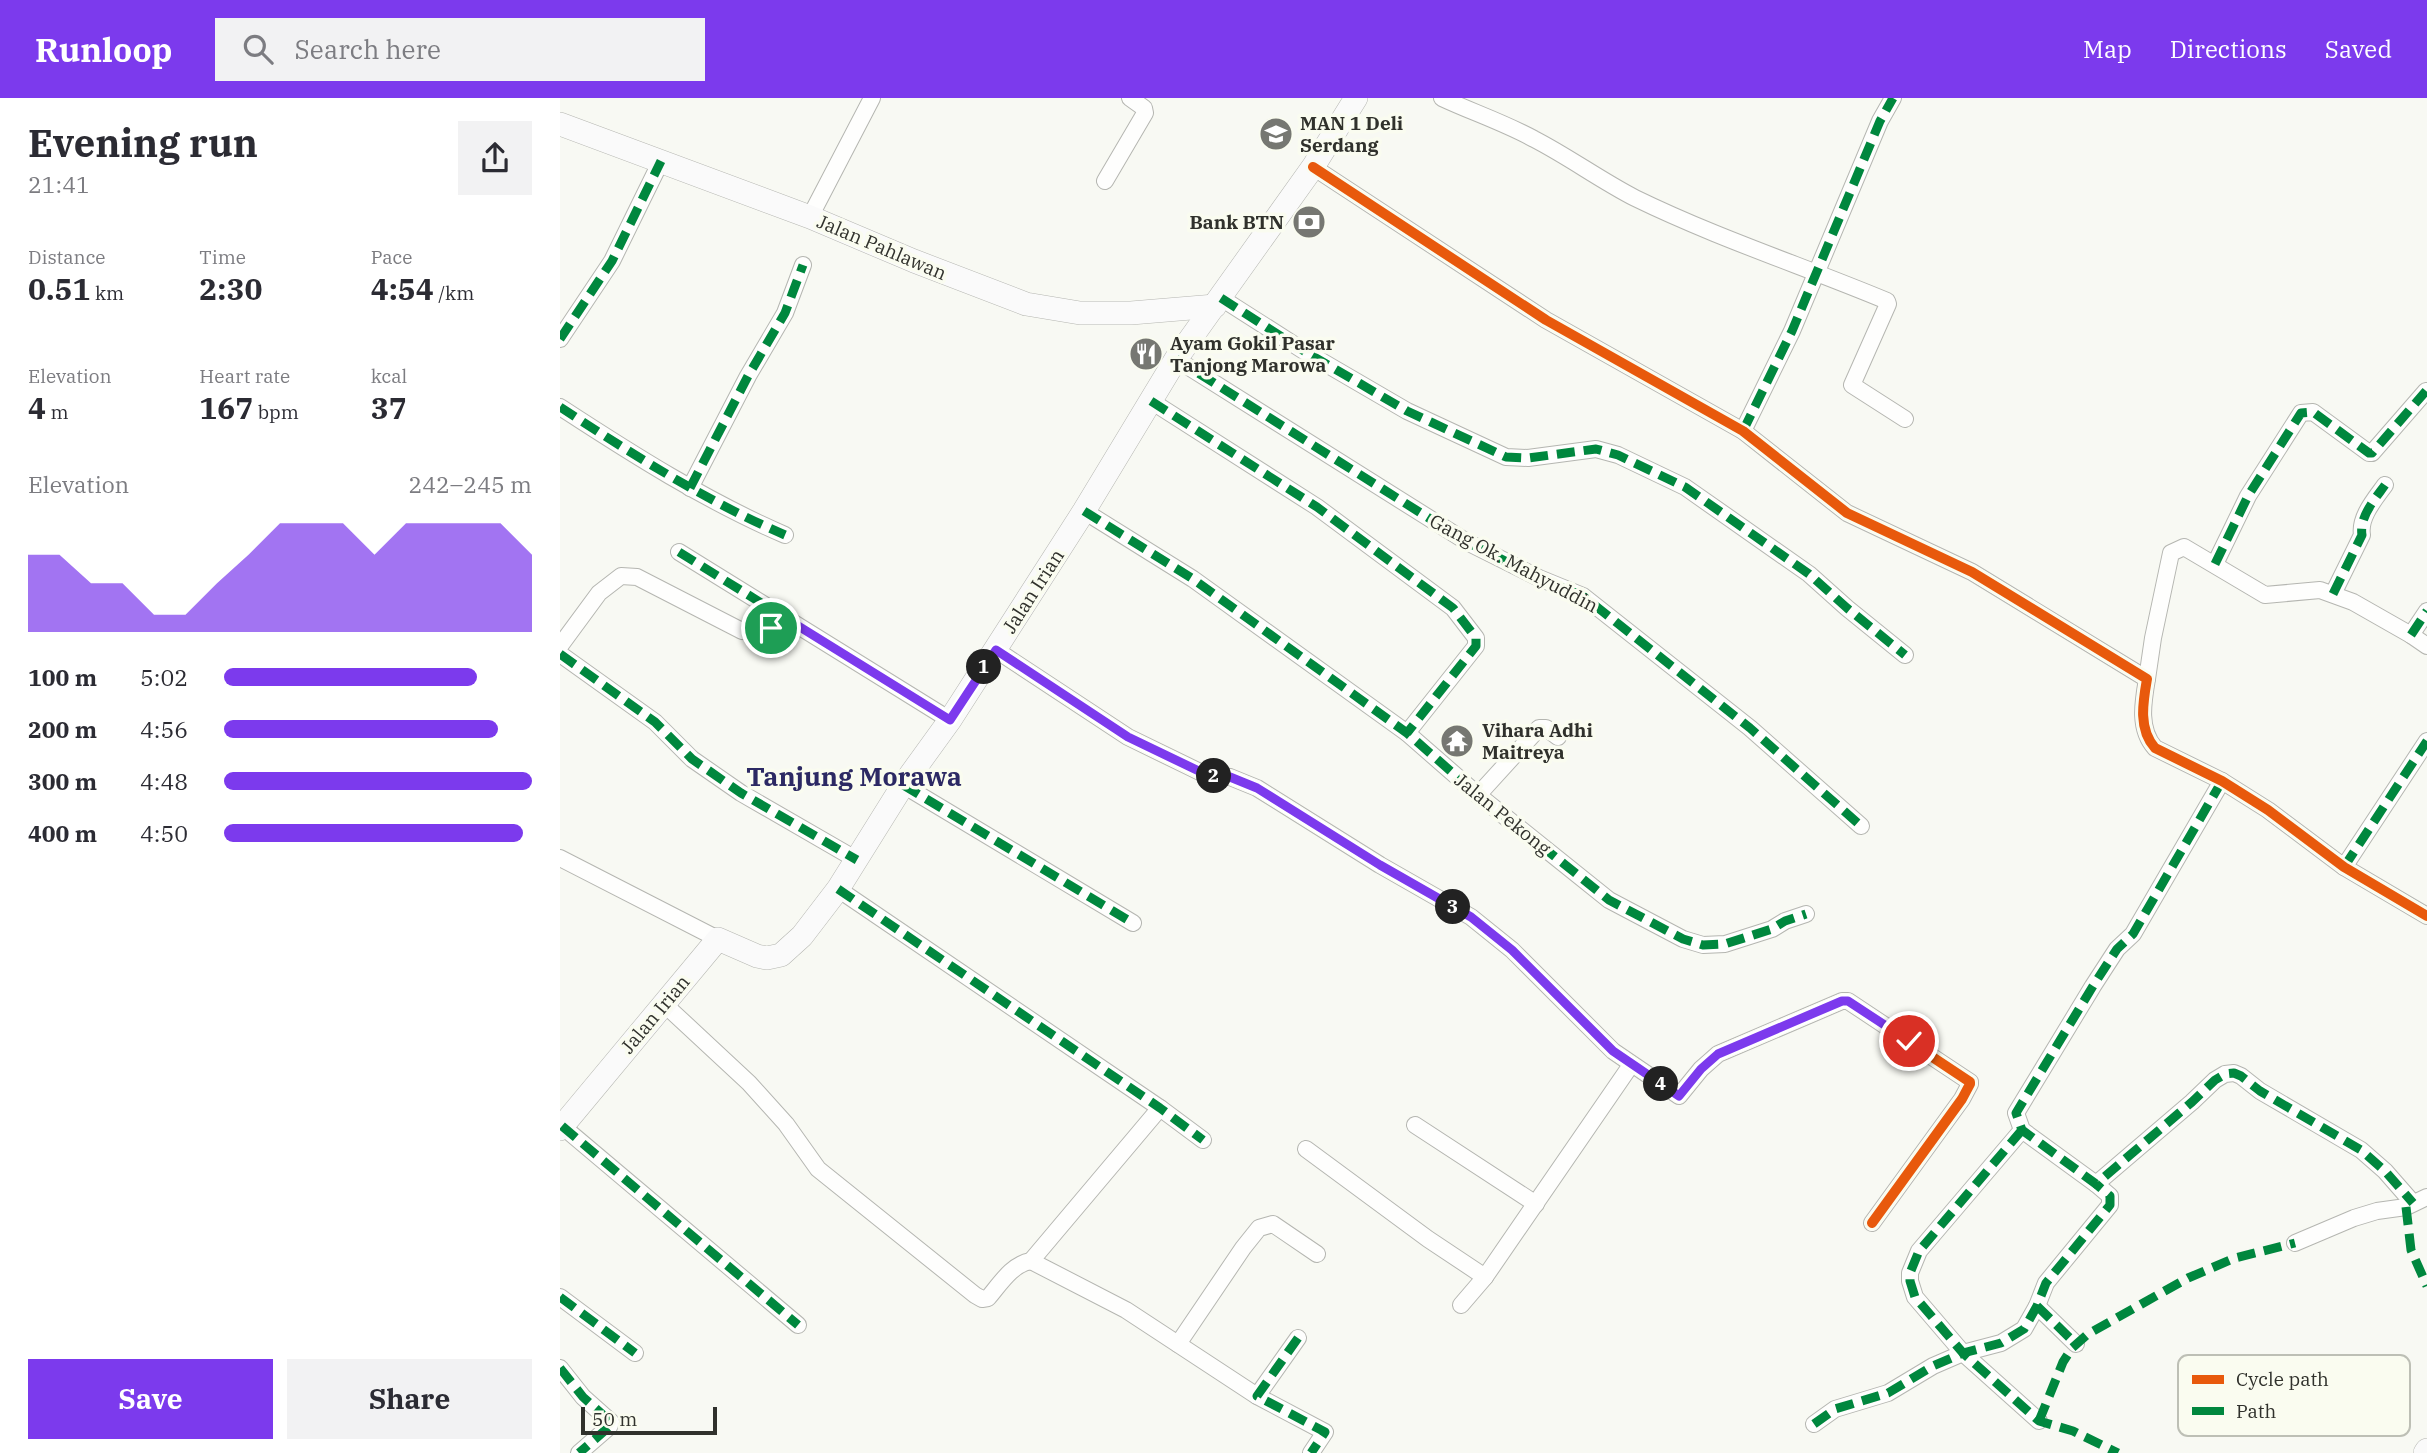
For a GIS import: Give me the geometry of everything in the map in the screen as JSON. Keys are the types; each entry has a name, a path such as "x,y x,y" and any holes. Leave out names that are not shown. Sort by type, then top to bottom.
{"main road":[{"name":"Jalan Irian","path":"561,1128 718,939 757,956 767,958 780,955 802,936 838,890 903,785 950,720 1084,512 1176,359 1313,167 1356,98"},
{"name":"Jalan Pahlawan","path":"560,124 810,217 1026,304 1080,313 1131,313 1218,302"}],"street":[{"path":"810,217 872,98"},
{"path":"1105,181 1145,113 1144,108 1130,98"},
{"path":"1442,98 1534,139 1634,197 1671,215 1738,244 1816,271 1887,300 1888,304 1871,346 1852,385 1905,419"},
{"path":"1743,431 1792,331 1880,121 1893,98"},
{"path":"560,339 612,261 662,161"},
{"path":"1313,167 1546,320 1743,431 1847,513 1972,572 2147,678"},
{"path":"690,488 748,376 785,313 803,265"},
{"path":"1218,302 1407,411 1506,457 1528,458 1596,449 1618,455 1685,487 1809,574 1905,654"},
{"name":"Gang Ok. Mahyuddin","path":"1176,359 1467,542 1539,578 1583,596 1750,728 1861,826"},
{"path":"2215,564 2248,496 2301,413 2313,412 2372,453 2426,391"},
{"path":"1152,401 1317,507 1453,608 1461,618 1476,638 1475,646 1407,733"},
{"path":"560,407 628,452 690,488 785,536"},
{"path":"2333,594 2362,536 2364,517 2385,485"},
{"name":"Jalan Pekong","path":"1084,512 1193,579 1407,733 1478,795 1609,900 1683,939 1703,945 1725,944 1772,929 1806,914"},
{"path":"2427,646 2333,594 2320,590 2265,595 2184,547 2171,553 2143,703 2143,719 2149,741 2155,748 2222,781 2268,810 2344,867 2427,916"},
{"path":"679,551 950,720"},
{"path":"560,646 599,593 621,576 637,577 742,631 771,628 787,619"},
{"path":"2411,635 2427,611"},
{"path":"996,650 1128,737 1205,774 1230,777 1257,788 1380,865 1471,917 1512,950 1613,1051 1679,1096 1701,1069 1718,1054 1842,1001 1848,1001 1970,1082 1962,1099 1872,1223"},
{"path":"560,654 655,722 702,766 741,793 857,860"},
{"path":"1478,795 1539,728 1546,728 1558,737"},
{"path":"2344,867 2427,741"},
{"path":"1814,1423 1835,1409 1888,1393 1933,1366 1963,1353 2010,1339 2024,1329 2046,1283 2110,1205 2110,1196 2022,1129 2016,1113 2092,986 2117,950 2133,934 2222,781"},
{"path":"903,785 1133,923"},
{"path":"560,858 718,939"},
{"path":"838,890 1160,1108 1203,1140"},
{"path":"663,1003 749,1083 786,1124 818,1169 975,1295 986,1299 1015,1267 1031,1261 1160,1108"},
{"path":"1461,1305 1485,1277 1632,1065"},
{"path":"2096,1184 2215,1080 2225,1074 2234,1073 2361,1150 2420,1200 2406,1207 2354,1218 2295,1242"},
{"path":"1415,1125 1536,1204"},
{"path":"561,1128 799,1325"},
{"path":"2022,1129 1919,1251 1911,1267 1909,1281 1915,1297 1963,1353 2039,1421"},
{"path":"1306,1149 1428,1239 1485,1277"},
{"path":"1178,1344 1259,1228 1273,1224 1317,1254"},
{"path":"1031,1261 1126,1310 1257,1396 1325,1432 1311,1453"},
{"path":"560,1297 635,1353"},
{"path":"2037,1306 2076,1344"},
{"path":"1257,1396 1298,1338"},
{"path":"560,1368 583,1397 611,1422 609,1427 579,1453"}],"marked path":[{"path":"1743,431 1792,331 1880,121 1893,98"},
{"path":"560,339 612,261 661,161"},
{"path":"690,488 748,376 785,313 803,265"},
{"path":"1221,298 1304,351 1407,411 1506,457 1528,458 1596,449 1618,455 1685,487 1809,574 1905,655"},
{"path":"1176,359 1467,542 1539,578 1583,596 1750,728 1861,826"},
{"path":"2215,564 2248,496 2301,413 2313,412 2372,453 2426,391"},
{"path":"1151,401 1317,507 1453,608 1476,638 1476,646 1407,733"},
{"path":"560,407 698,492 785,535"},
{"path":"2333,594 2362,535 2365,515 2385,485"},
{"path":"1084,511 1193,579 1407,733 1478,795 1609,900 1683,939 1703,945 1725,944 1772,929 1806,914"},
{"path":"679,552 950,720"},
{"path":"2411,635 2427,611"},
{"path":"560,654 655,722 692,759 741,793 857,860"},
{"path":"2344,867 2427,741"},
{"path":"2222,781 2133,934 2117,949 2016,1113 2022,1130 2096,1184 2215,1080 2225,1074 2234,1073 2361,1150 2385,1171 2413,1203"},
{"path":"903,785 1133,923"},
{"path":"838,889 1203,1140"},
{"path":"562,1126 798,1325"},
{"path":"2022,1130 1919,1251 1910,1273 1910,1281 1915,1297 1963,1353 2039,1421 2073,1431 2118,1453"},
{"path":"1814,1424 1835,1409 1888,1393 1933,1366 1963,1353 2001,1343 2024,1329 2046,1283 2110,1205 2110,1196 2096,1184"},
{"path":"2406,1207 2411,1250 2427,1286"},
{"path":"2039,1421 2063,1362 2072,1348 2088,1334 2188,1278 2235,1258 2295,1243"},
{"path":"560,1297 635,1353"},
{"path":"2037,1306 2076,1344"},
{"path":"1298,1338 1257,1396 1325,1432 1311,1453"},
{"path":"560,1368 583,1397 611,1422 609,1427 579,1453"}],"cycle path":[{"path":"1313,167 1546,320 1743,431 1847,513 1972,572 2147,679 2143,706 2144,724 2155,748 2222,781 2268,810 2344,867 2427,916"},
{"path":"996,650 1128,737 1204,774 1230,777 1257,788 1380,865 1471,917 1512,950 1613,1051 1679,1096 1701,1069 1718,1054 1842,1001 1848,1001 1970,1082 1962,1099 1872,1223"}],"place":[{"name":"MAN 1 Deli Serdang","path":"1276,134"},
{"name":"Bank BTN","path":"1309,222"},
{"name":"Ayam Gokil Pasar Tanjong Marowa","path":"1146,354"},
{"name":"Vihara Adhi Maitreya","path":"1457,741"}],"district":[{"name":"Tanjung Morawa","path":"854,777"}],"route":[{"path":"771,628 787,619 950,720 996,650 1128,737 1205,774 1230,777 1257,788 1380,865 1471,917 1512,950 1613,1051 1679,1096 1701,1069 1718,1054 1842,1001 1848,1001 1909,1041"}]}
